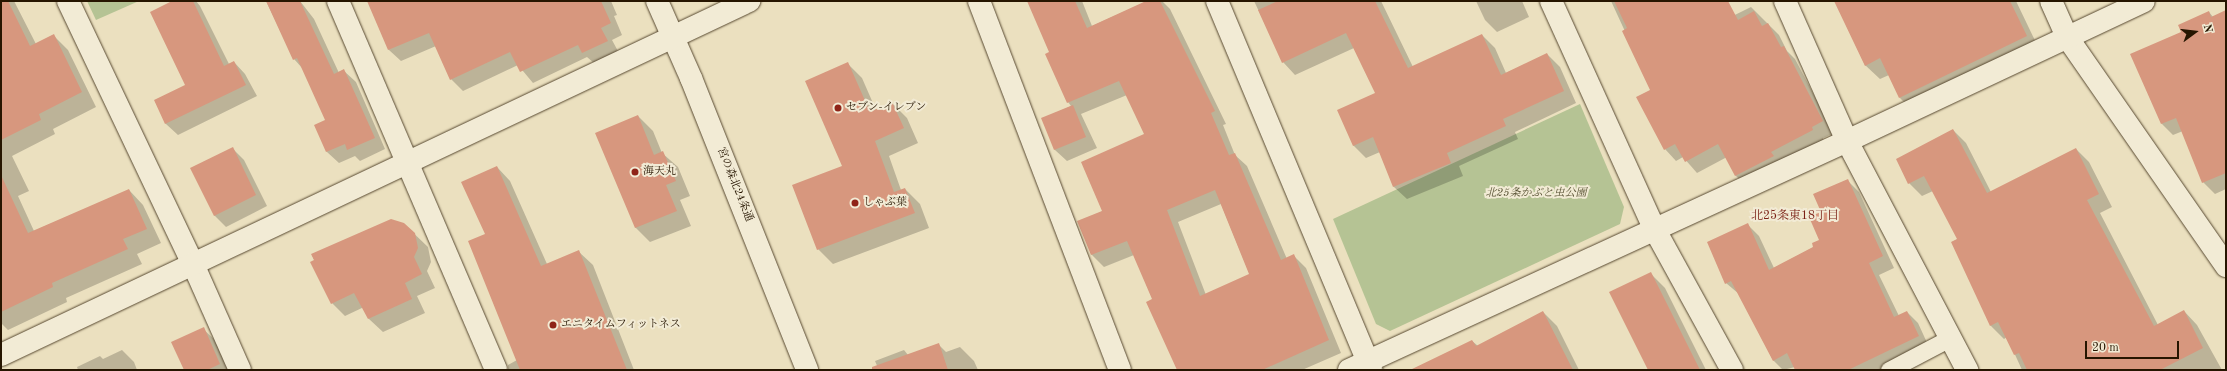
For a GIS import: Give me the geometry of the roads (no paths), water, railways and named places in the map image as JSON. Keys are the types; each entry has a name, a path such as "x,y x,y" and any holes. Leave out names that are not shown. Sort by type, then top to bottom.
{"street":[{"path":"68,1 193,264 240,370"},
{"path":"338,1 496,370"},
{"name":"宮の森北24条通","path":"657,1 673,37 807,370"},
{"path":"1,355 749,1"},
{"path":"979,1 1120,370"},
{"path":"1217,1 1362,367 2144,1"},
{"path":"1551,1 1655,230 1732,370"},
{"path":"1785,1 1847,141 1967,370"},
{"path":"2051,1 2067,37 2226,266"}],"lane":[{"path":"1889,370 1950,338"}],"place":[{"name":"セブン-イレブン","path":"838,108"},
{"name":"海天丸","path":"635,172"},
{"name":"しゃぶ葉","path":"855,203"},
{"name":"エニタイムフィットネス","path":"553,325"}],"district":[{"name":"北25条東18丁目","path":"1795,217"}],"park label":[{"name":"北25条かぶと虫公園","path":"1536,194"}]}
